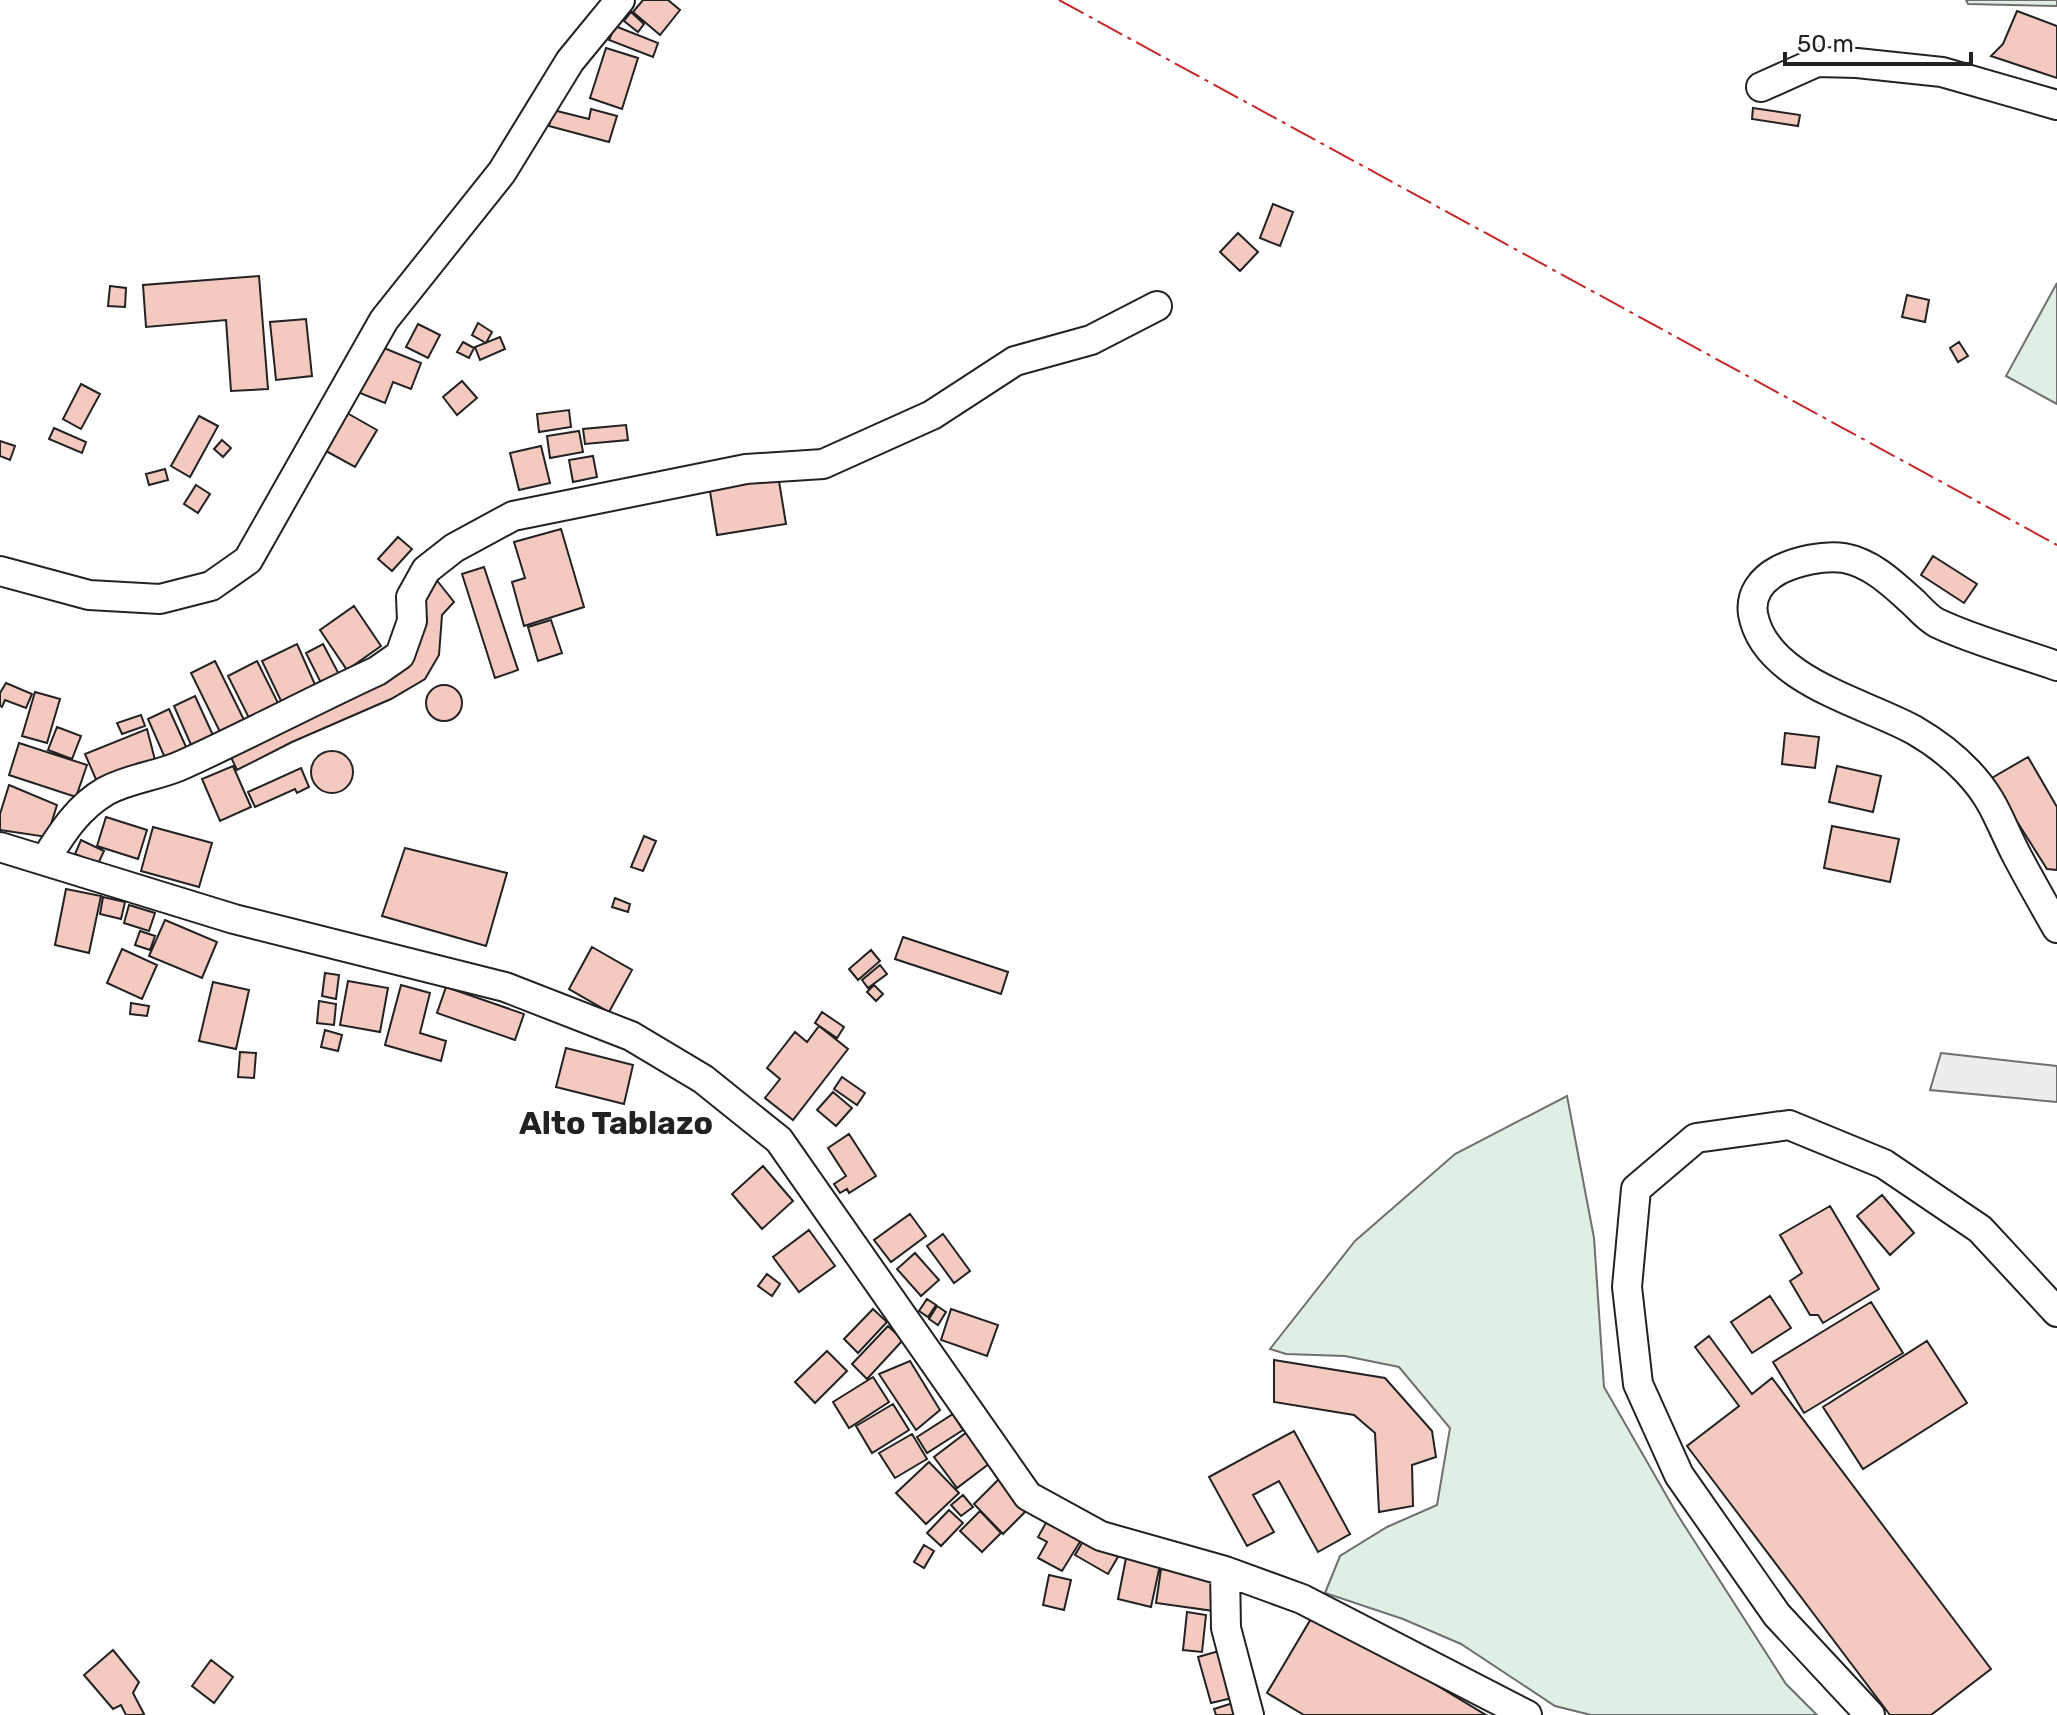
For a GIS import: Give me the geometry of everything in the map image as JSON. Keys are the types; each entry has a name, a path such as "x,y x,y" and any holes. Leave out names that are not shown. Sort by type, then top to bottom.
{"street":[{"path":"0,571 89,595 160,599 211,586 248,560 384,320 502,172 570,61 620,0"},
{"path":"1761,87 1817,62 1857,63 1942,72 2057,105"},
{"path":"45,860 65,828 82,809 106,791 133,779 178,766 377,671 400,655 412,621 411,597 426,570 454,548 513,516 746,469 823,464 932,415 1015,361 1091,340 1157,306"},
{"path":"2057,666 1934,622 1891,582 1865,565 1843,558 1822,558 1780,570 1765,579 1755,592 1752,609 1756,626 1780,661 1942,748 1986,792 2057,928"},
{"path":"0,847 234,919 505,987 631,1036 703,1079 779,1140 1028,1496 1101,1536 1225,1571 1302,1599 1527,1715"},
{"path":"1870,1715 1768,1602 1679,1475 1638,1384 1627,1287 1636,1189 1696,1138 1789,1125 1884,1164 1980,1229 2057,1312"},
{"path":"1225,1571 1226,1628 1249,1715"}],"green space":[{"path":"1966,0 2057,0 2057,6 1968,4"},
{"path":"2057,283 2057,404 2006,376"},
{"path":"1567,1096 1594,1238 1604,1387 1677,1514 1786,1684 1817,1715 1591,1715 1555,1706 1461,1644 1403,1619 1325,1593 1340,1556 1387,1527 1437,1505 1450,1428 1399,1367 1345,1356 1286,1354 1270,1349 1355,1241 1455,1154"}],"shaded area":[{"path":"1941,1053 2057,1066 2057,1102 1930,1090"}],"building":[{"path":"643,0 668,0 680,10 660,35 633,12"},
{"path":"2017,11 2057,26 2057,78 1991,56 2003,44"},
{"path":"631,12 644,24 638,32 624,21"},
{"path":"615,26 658,43 653,57 609,40"},
{"path":"606,48 638,58 622,109 590,98"},
{"path":"1753,108 1800,115 1798,126 1752,119"},
{"path":"591,109 617,116 609,142 549,126 553,110 589,119"},
{"path":"1273,204 1293,212 1280,246 1260,238"},
{"path":"1238,233 1258,252 1240,271 1220,252"},
{"path":"259,276 268,389 231,391 226,320 146,327 143,285"},
{"path":"110,286 126,288 125,307 108,306"},
{"path":"1907,295 1929,300 1925,322 1902,317"},
{"path":"306,319 312,376 276,380 270,322"},
{"path":"478,323 492,332 486,343 472,335"},
{"path":"418,324 440,335 428,358 406,347"},
{"path":"500,337 505,349 480,360 475,347"},
{"path":"463,342 474,348 469,358 457,352"},
{"path":"1959,342 1968,356 1958,362 1950,348"},
{"path":"379,346 421,363 411,389 393,382 385,403 360,393"},
{"path":"462,381 477,398 457,415 443,397"},
{"path":"81,384 100,394 81,429 63,419"},
{"path":"569,410 571,427 539,432 537,414"},
{"path":"347,413 377,430 355,467 326,451"},
{"path":"199,416 218,426 190,477 171,466"},
{"path":"626,425 628,440 585,444 583,429"},
{"path":"54,428 86,442 82,453 49,439"},
{"path":"579,431 583,452 550,458 547,436"},
{"path":"222,440 231,448 223,457 214,449"},
{"path":"0,441 15,446 10,460 0,456"},
{"path":"541,446 550,483 519,490 510,453"},
{"path":"593,456 597,477 573,482 569,460"},
{"path":"165,469 168,480 149,485 146,474"},
{"path":"778,475 786,524 717,535 709,485"},
{"path":"196,485 210,494 198,513 184,504"},
{"path":"561,529 584,607 524,626 512,582 525,578 514,542"},
{"path":"398,537 412,549 392,571 378,559"},
{"path":"1933,556 1977,584 1964,603 1921,575"},
{"path":"484,567 518,670 495,678 462,574"},
{"path":"435,578 454,602 442,615 439,655 425,679 391,699 292,742 237,770 228,751 415,641 420,597"},
{"path":"354,606 381,646 347,670 320,630"},
{"path":"551,620 562,653 538,661 528,627"},
{"path":"297,644 317,689 283,705 262,661"},
{"path":"323,644 342,680 324,689 306,653"},
{"path":"215,661 247,726 223,738 191,673"},
{"path":"257,661 281,709 252,724 228,676"},
{"path":"6,683 32,694 26,708 5,700 0,706 0,693"},
{"path":"444,685 457,690 462,703 457,716 444,721 431,716 426,703 431,690"},
{"path":"35,692 60,699 47,743 22,736"},
{"path":"195,696 217,744 195,754 174,706"},
{"path":"169,709 191,758 169,767 148,719"},
{"path":"141,715 145,726 122,734 117,723"},
{"path":"57,727 81,736 72,759 48,750"},
{"path":"147,729 155,760 98,784 85,754"},
{"path":"1785,733 1819,737 1815,768 1782,764"},
{"path":"19,743 87,765 76,797 9,775"},
{"path":"332,751 347,757 353,772 347,787 332,793 317,787 311,772 317,757"},
{"path":"2028,757 2057,807 2057,870 2047,869 1990,779"},
{"path":"233,766 251,807 220,821 202,779"},
{"path":"1837,766 1881,776 1873,812 1829,802"},
{"path":"301,768 309,787 297,793 295,789 255,807 248,792"},
{"path":"9,785 57,805 47,837 0,830 0,814"},
{"path":"106,817 147,830 138,859 97,846"},
{"path":"1832,826 1899,839 1890,882 1824,868"},
{"path":"153,827 212,843 199,887 141,871"},
{"path":"644,836 656,841 643,871 631,867"},
{"path":"81,840 104,851 98,864 75,854"},
{"path":"405,848 507,873 486,946 382,916"},
{"path":"66,889 101,896 89,953 55,945"},
{"path":"103,897 125,902 121,919 100,914"},
{"path":"615,898 630,904 628,912 612,907"},
{"path":"129,905 155,913 149,931 124,923"},
{"path":"165,920 217,942 202,978 149,956"},
{"path":"140,931 155,936 150,950 135,945"},
{"path":"903,937 1008,972 1001,994 895,959"},
{"path":"592,947 632,970 609,1012 569,989"},
{"path":"122,949 157,965 142,999 107,983"},
{"path":"871,950 880,961 858,980 849,969"},
{"path":"880,965 887,974 868,988 862,980"},
{"path":"325,973 339,975 336,999 322,996"},
{"path":"348,981 388,988 380,1032 340,1025"},
{"path":"213,982 249,990 236,1049 199,1041"},
{"path":"401,985 430,993 420,1033 446,1041 441,1061 385,1045"},
{"path":"874,985 883,994 876,1001 867,992"},
{"path":"446,987 524,1014 515,1040 437,1013"},
{"path":"319,1001 336,1004 334,1025 317,1023"},
{"path":"131,1003 149,1006 147,1016 130,1014"},
{"path":"822,1012 844,1027 837,1038 815,1023"},
{"path":"819,1026 848,1049 793,1120 765,1098 780,1079 767,1068 795,1032 807,1042"},
{"path":"325,1030 342,1035 338,1051 321,1047"},
{"path":"566,1048 633,1065 624,1104 556,1087"},
{"path":"240,1052 256,1053 254,1078 238,1077"},
{"path":"842,1077 865,1093 857,1105 834,1089"},
{"path":"833,1092 852,1108 836,1126 817,1110"},
{"path":"849,1134 876,1176 849,1193 847,1189 840,1193 834,1184 846,1176 828,1148"},
{"path":"763,1166 793,1201 762,1229 732,1194"},
{"path":"1882,1195 1914,1233 1890,1255 1857,1216"},
{"path":"1830,1206 1879,1289 1823,1323 1818,1315 1810,1315 1790,1281 1802,1273 1780,1235"},
{"path":"910,1214 926,1236 891,1262 874,1240"},
{"path":"809,1230 835,1266 799,1292 773,1257"},
{"path":"943,1234 970,1271 954,1283 927,1246"},
{"path":"915,1253 939,1280 921,1296 897,1269"},
{"path":"767,1274 780,1284 772,1296 758,1286"},
{"path":"1770,1296 1791,1328 1752,1353 1731,1322"},
{"path":"927,1299 936,1305 928,1317 919,1311"},
{"path":"1871,1302 1903,1353 1804,1413 1773,1362"},
{"path":"937,1306 946,1312 938,1325 929,1319"},
{"path":"873,1309 887,1322 858,1353 844,1339"},
{"path":"951,1309 998,1325 987,1356 941,1340"},
{"path":"888,1326 903,1340 867,1379 852,1364"},
{"path":"1709,1336 1752,1394 1772,1378 1991,1669 1931,1715 1890,1715 1687,1446 1739,1406 1695,1347"},
{"path":"1927,1341 1967,1403 1863,1469 1823,1407"},
{"path":"827,1351 847,1371 815,1403 795,1382"},
{"path":"1274,1360 1385,1378 1432,1431 1436,1457 1412,1465 1413,1506 1379,1512 1375,1433 1354,1415 1274,1402"},
{"path":"910,1361 940,1410 916,1430 879,1374"},
{"path":"873,1377 889,1402 849,1428 833,1402"},
{"path":"893,1404 909,1430 872,1453 856,1426"},
{"path":"953,1414 963,1430 927,1453 917,1437"},
{"path":"1294,1431 1350,1534 1318,1552 1279,1481 1253,1495 1274,1532 1247,1546 1209,1477"},
{"path":"967,1432 990,1463 957,1488 934,1457"},
{"path":"912,1434 927,1459 895,1478 879,1453"},
{"path":"929,1462 959,1493 926,1524 896,1493"},
{"path":"1001,1477 1031,1506 1003,1534 974,1504"},
{"path":"963,1495 973,1507 961,1516 951,1505"},
{"path":"949,1510 963,1523 941,1546 927,1533"},
{"path":"980,1511 1001,1533 982,1552 960,1531"},
{"path":"1051,1514 1086,1532 1062,1571 1038,1558 1047,1542 1038,1537"},
{"path":"1086,1536 1119,1555 1108,1574 1075,1555"},
{"path":"924,1545 934,1551 924,1568 914,1562"},
{"path":"1126,1558 1160,1565 1151,1607 1118,1599"},
{"path":"1161,1569 1218,1578 1214,1611 1156,1603"},
{"path":"1049,1575 1071,1580 1064,1610 1043,1605"},
{"path":"1187,1612 1206,1615 1202,1652 1183,1650"},
{"path":"1315,1612 1486,1715 1304,1715 1267,1693"},
{"path":"113,1650 139,1682 133,1693 144,1714 126,1715 121,1705 113,1709 84,1675"},
{"path":"1219,1651 1232,1698 1211,1703 1198,1657"},
{"path":"211,1660 233,1677 214,1703 192,1686"},
{"path":"1233,1703 1237,1715 1216,1715 1214,1709"}],"power":[{"path":"1059,0 2057,545"}],"district":[{"name":"Alto Tablazo","path":"616,1123"}]}
